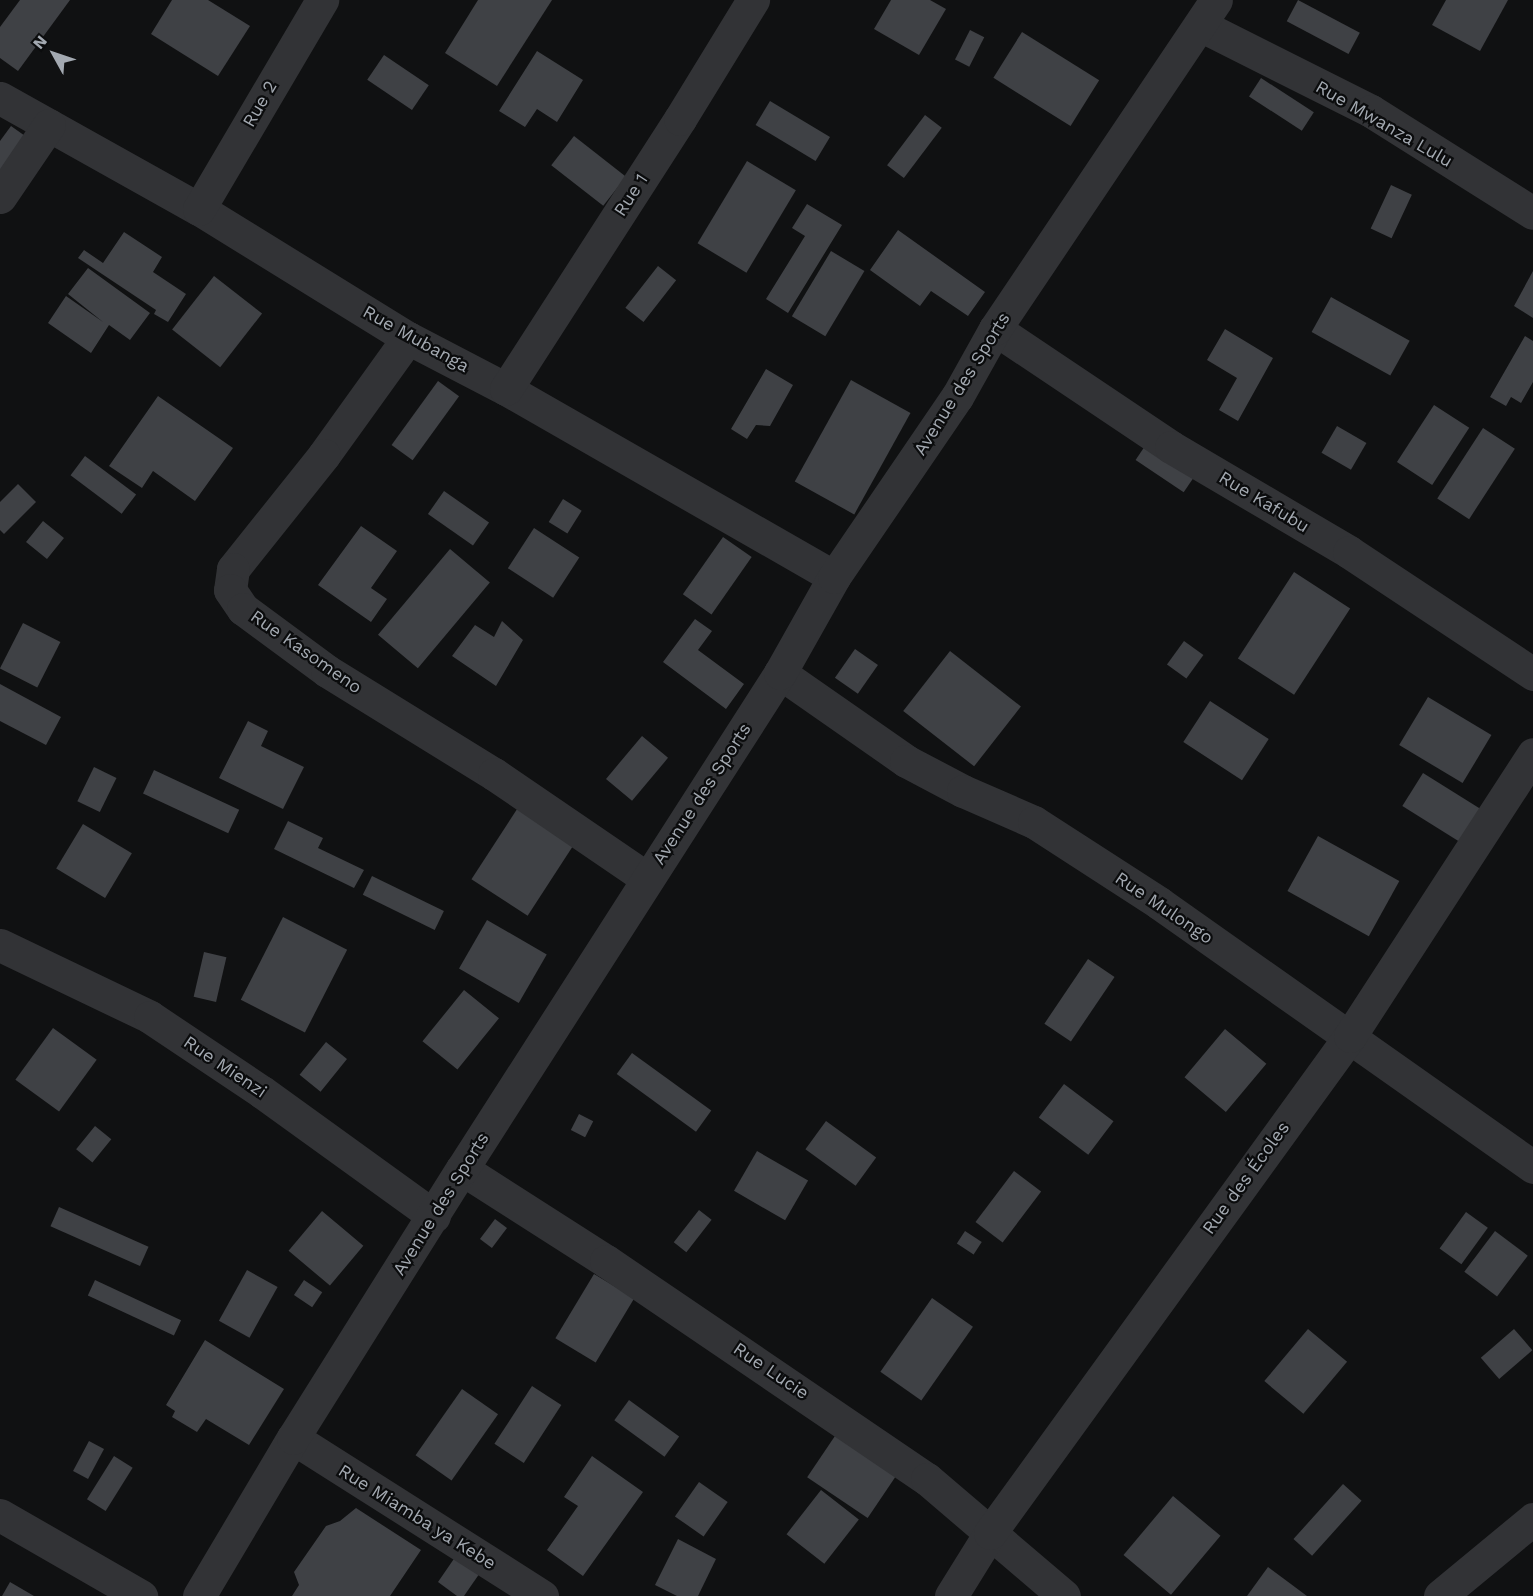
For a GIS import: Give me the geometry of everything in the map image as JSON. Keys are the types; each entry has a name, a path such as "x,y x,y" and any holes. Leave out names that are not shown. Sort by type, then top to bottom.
{"street":[{"name":"Rue 2","path":"200,209 322,0"},
{"name":"Rue 1","path":"506,389 680,119 753,0"},
{"name":"Rue Mwanza Lulu","path":"1208,12 1533,213"},
{"name":"Avenue des Sports","path":"199,1596 293,1438 462,1169 780,674 834,577 957,397 995,329 1208,12"},
{"name":"Rue Mubanga","path":"0,98 200,209 408,338 506,389 834,577"},
{"path":"0,197 49,125"},
{"name":"Rue Kafubu","path":"995,329 1171,447 1349,552 1533,675"},
{"name":"Rue Kasomeno","path":"408,338 324,455 233,569 230,590 243,609 327,671 494,774 648,879"},
{"name":"Rue Mulongo","path":"780,674 906,761 963,791 1034,822 1159,903 1533,1167"},
{"name":"Rue des Écoles","path":"951,1596 990,1533 1350,1036 1533,754"},
{"name":"Rue Mienzi","path":"0,945 150,1017 262,1092 434,1216"},
{"name":"Rue Lucie","path":"462,1169 781,1377 927,1479 1064,1596"},
{"name":"Rue Miamba ya Kebe","path":"293,1438 542,1596"},
{"path":"0,1515 141,1596"},
{"path":"1440,1596 1533,1519"}],"building":[{"path":"20,0 70,0 18,71 0,58 0,27"},
{"path":"172,0 208,0 250,26 218,76 151,34"},
{"path":"478,0 552,0 497,86 445,53"},
{"path":"891,0 930,0 946,9 919,55 874,29"},
{"path":"1298,0 1360,33 1349,54 1287,21"},
{"path":"1446,0 1508,0 1480,51 1432,25"},
{"path":"970,30 984,37 969,67 955,59"},
{"path":"1022,32 1099,80 1071,126 993,78"},
{"path":"537,51 583,80 557,122 537,109 525,127 499,111"},
{"path":"384,55 429,85 412,110 367,80"},
{"path":"1261,78 1314,112 1302,131 1249,96"},
{"path":"770,101 830,137 816,161 756,125"},
{"path":"925,115 942,128 904,178 887,165"},
{"path":"11,126 35,143 0,181 0,141"},
{"path":"574,136 626,177 603,206 551,165"},
{"path":"747,161 796,190 746,273 698,243"},
{"path":"1391,185 1412,195 1392,238 1371,229"},
{"path":"807,204 842,225 788,313 766,299 805,236 792,228"},
{"path":"898,230 985,292 968,316 931,291 920,306 870,270"},
{"path":"124,232 162,257 153,272 186,294 168,322 154,314 156,310 78,258 84,250 103,263"},
{"path":"831,251 864,271 825,336 792,316"},
{"path":"658,266 676,280 643,322 625,308"},
{"path":"88,268 150,313 130,340 109,325 91,353 48,323 66,296 103,322 68,294"},
{"path":"1533,271 1533,318 1514,306"},
{"path":"214,276 262,314 220,367 172,330"},
{"path":"1331,297 1410,341 1390,376 1312,332"},
{"path":"1225,329 1273,358 1238,421 1219,410 1237,378 1207,360"},
{"path":"1525,336 1533,341 1533,382 1521,403 1511,397 1506,406 1490,397"},
{"path":"766,369 793,385 770,426 756,425 747,439 731,429"},
{"path":"851,380 910,413 854,514 795,481"},
{"path":"438,381 459,396 413,460 392,445"},
{"path":"158,396 233,448 195,501 153,471 142,488 109,466"},
{"path":"1434,405 1469,428 1432,485 1397,462"},
{"path":"1337,426 1366,443 1351,470 1322,453"},
{"path":"1483,428 1515,449 1469,519 1437,498"},
{"path":"1149,440 1197,472 1184,492 1136,460"},
{"path":"85,456 136,495 122,514 71,475"},
{"path":"18,484 36,502 4,534 0,530 0,502"},
{"path":"444,491 489,523 473,545 428,514"},
{"path":"563,499 582,511 567,534 549,522"},
{"path":"43,521 64,538 47,559 26,542"},
{"path":"361,526 397,551 371,588 387,599 371,622 318,585"},
{"path":"534,528 579,557 553,598 508,568"},
{"path":"723,537 752,557 712,614 683,594"},
{"path":"450,549 490,582 418,668 378,635"},
{"path":"1294,572 1350,608 1294,695 1238,658"},
{"path":"695,619 712,631 698,650 744,684 726,709 663,662"},
{"path":"502,621 523,640 496,686 452,656 475,625 494,637"},
{"path":"23,623 60,642 37,688 0,669"},
{"path":"1184,641 1203,655 1186,679 1167,664"},
{"path":"855,649 878,665 858,694 835,678"},
{"path":"950,651 1021,706 974,766 903,711"},
{"path":"0,684 61,717 46,745 0,721"},
{"path":"1428,697 1491,735 1463,783 1399,745"},
{"path":"1210,701 1269,739 1242,780 1183,742"},
{"path":"248,721 268,731 261,746 304,767 283,809 219,778"},
{"path":"642,736 668,758 632,801 606,779"},
{"path":"94,767 116,778 100,812 77,801"},
{"path":"154,770 239,810 228,833 143,794"},
{"path":"1423,773 1487,813 1466,846 1402,806"},
{"path":"521,803 577,839 528,916 471,879"},
{"path":"288,821 323,838 318,848 364,870 354,888 274,849"},
{"path":"83,824 132,853 105,898 56,869"},
{"path":"1318,836 1399,881 1369,936 1287,891"},
{"path":"372,876 444,911 435,930 363,895"},
{"path":"283,917 347,950 305,1033 241,1000"},
{"path":"487,920 547,954 519,1003 459,968"},
{"path":"204,952 226,957 216,1002 194,997"},
{"path":"1088,959 1115,977 1071,1042 1044,1024"},
{"path":"464,990 499,1018 457,1070 422,1041"},
{"path":"53,1028 97,1060 59,1112 15,1080"},
{"path":"1225,1029 1266,1064 1226,1112 1185,1077"},
{"path":"326,1042 347,1059 321,1092 300,1075"},
{"path":"632,1053 711,1111 696,1132 617,1074"},
{"path":"1064,1084 1114,1121 1088,1155 1039,1118"},
{"path":"579,1114 593,1121 585,1137 571,1130"},
{"path":"826,1121 876,1157 856,1186 805,1149"},
{"path":"95,1126 111,1139 92,1163 76,1149"},
{"path":"757,1151 808,1180 785,1220 734,1191"},
{"path":"1014,1171 1041,1191 1003,1243 975,1222"},
{"path":"59,1207 149,1247 140,1266 50,1226"},
{"path":"699,1210 712,1220 686,1252 674,1242"},
{"path":"322,1211 363,1246 330,1286 289,1251"},
{"path":"1466,1212 1488,1228 1461,1264 1440,1248"},
{"path":"495,1219 507,1228 492,1248 480,1239"},
{"path":"965,1231 982,1242 974,1254 957,1244"},
{"path":"1495,1231 1528,1256 1497,1296 1464,1272"},
{"path":"247,1270 278,1287 249,1338 219,1321"},
{"path":"594,1274 634,1298 596,1362 555,1338"},
{"path":"95,1280 181,1320 174,1336 88,1295"},
{"path":"304,1280 322,1292 312,1307 294,1295"},
{"path":"932,1298 973,1327 921,1400 880,1372"},
{"path":"1308,1329 1347,1362 1303,1414 1264,1381"},
{"path":"1514,1329 1532,1350 1499,1379 1481,1358"},
{"path":"205,1340 284,1389 249,1445 206,1419 197,1432 172,1417 175,1411 166,1405"},
{"path":"532,1386 561,1405 524,1463 494,1444"},
{"path":"462,1389 498,1414 452,1481 416,1455"},
{"path":"629,1400 679,1436 664,1457 614,1420"},
{"path":"839,1430 900,1471 868,1518 807,1477"},
{"path":"89,1441 104,1449 88,1479 73,1471"},
{"path":"114,1456 133,1468 106,1511 87,1499"},
{"path":"592,1456 643,1492 583,1576 547,1550 578,1506 564,1497"},
{"path":"699,1482 728,1502 704,1536 675,1516"},
{"path":"1343,1484 1362,1501 1312,1556 1293,1539"},
{"path":"821,1490 859,1520 824,1564 787,1534"},
{"path":"1173,1496 1220,1536 1171,1595 1124,1555"},
{"path":"356,1508 421,1550 390,1596 292,1596 299,1585 294,1572 326,1526 340,1521"},
{"path":"678,1539 716,1559 698,1596 677,1596 655,1585"},
{"path":"460,1550 484,1567 464,1596 457,1596 438,1582"},
{"path":"1268,1567 1307,1596 1247,1596"},
{"path":"10,1582 34,1596 2,1596"}]}
